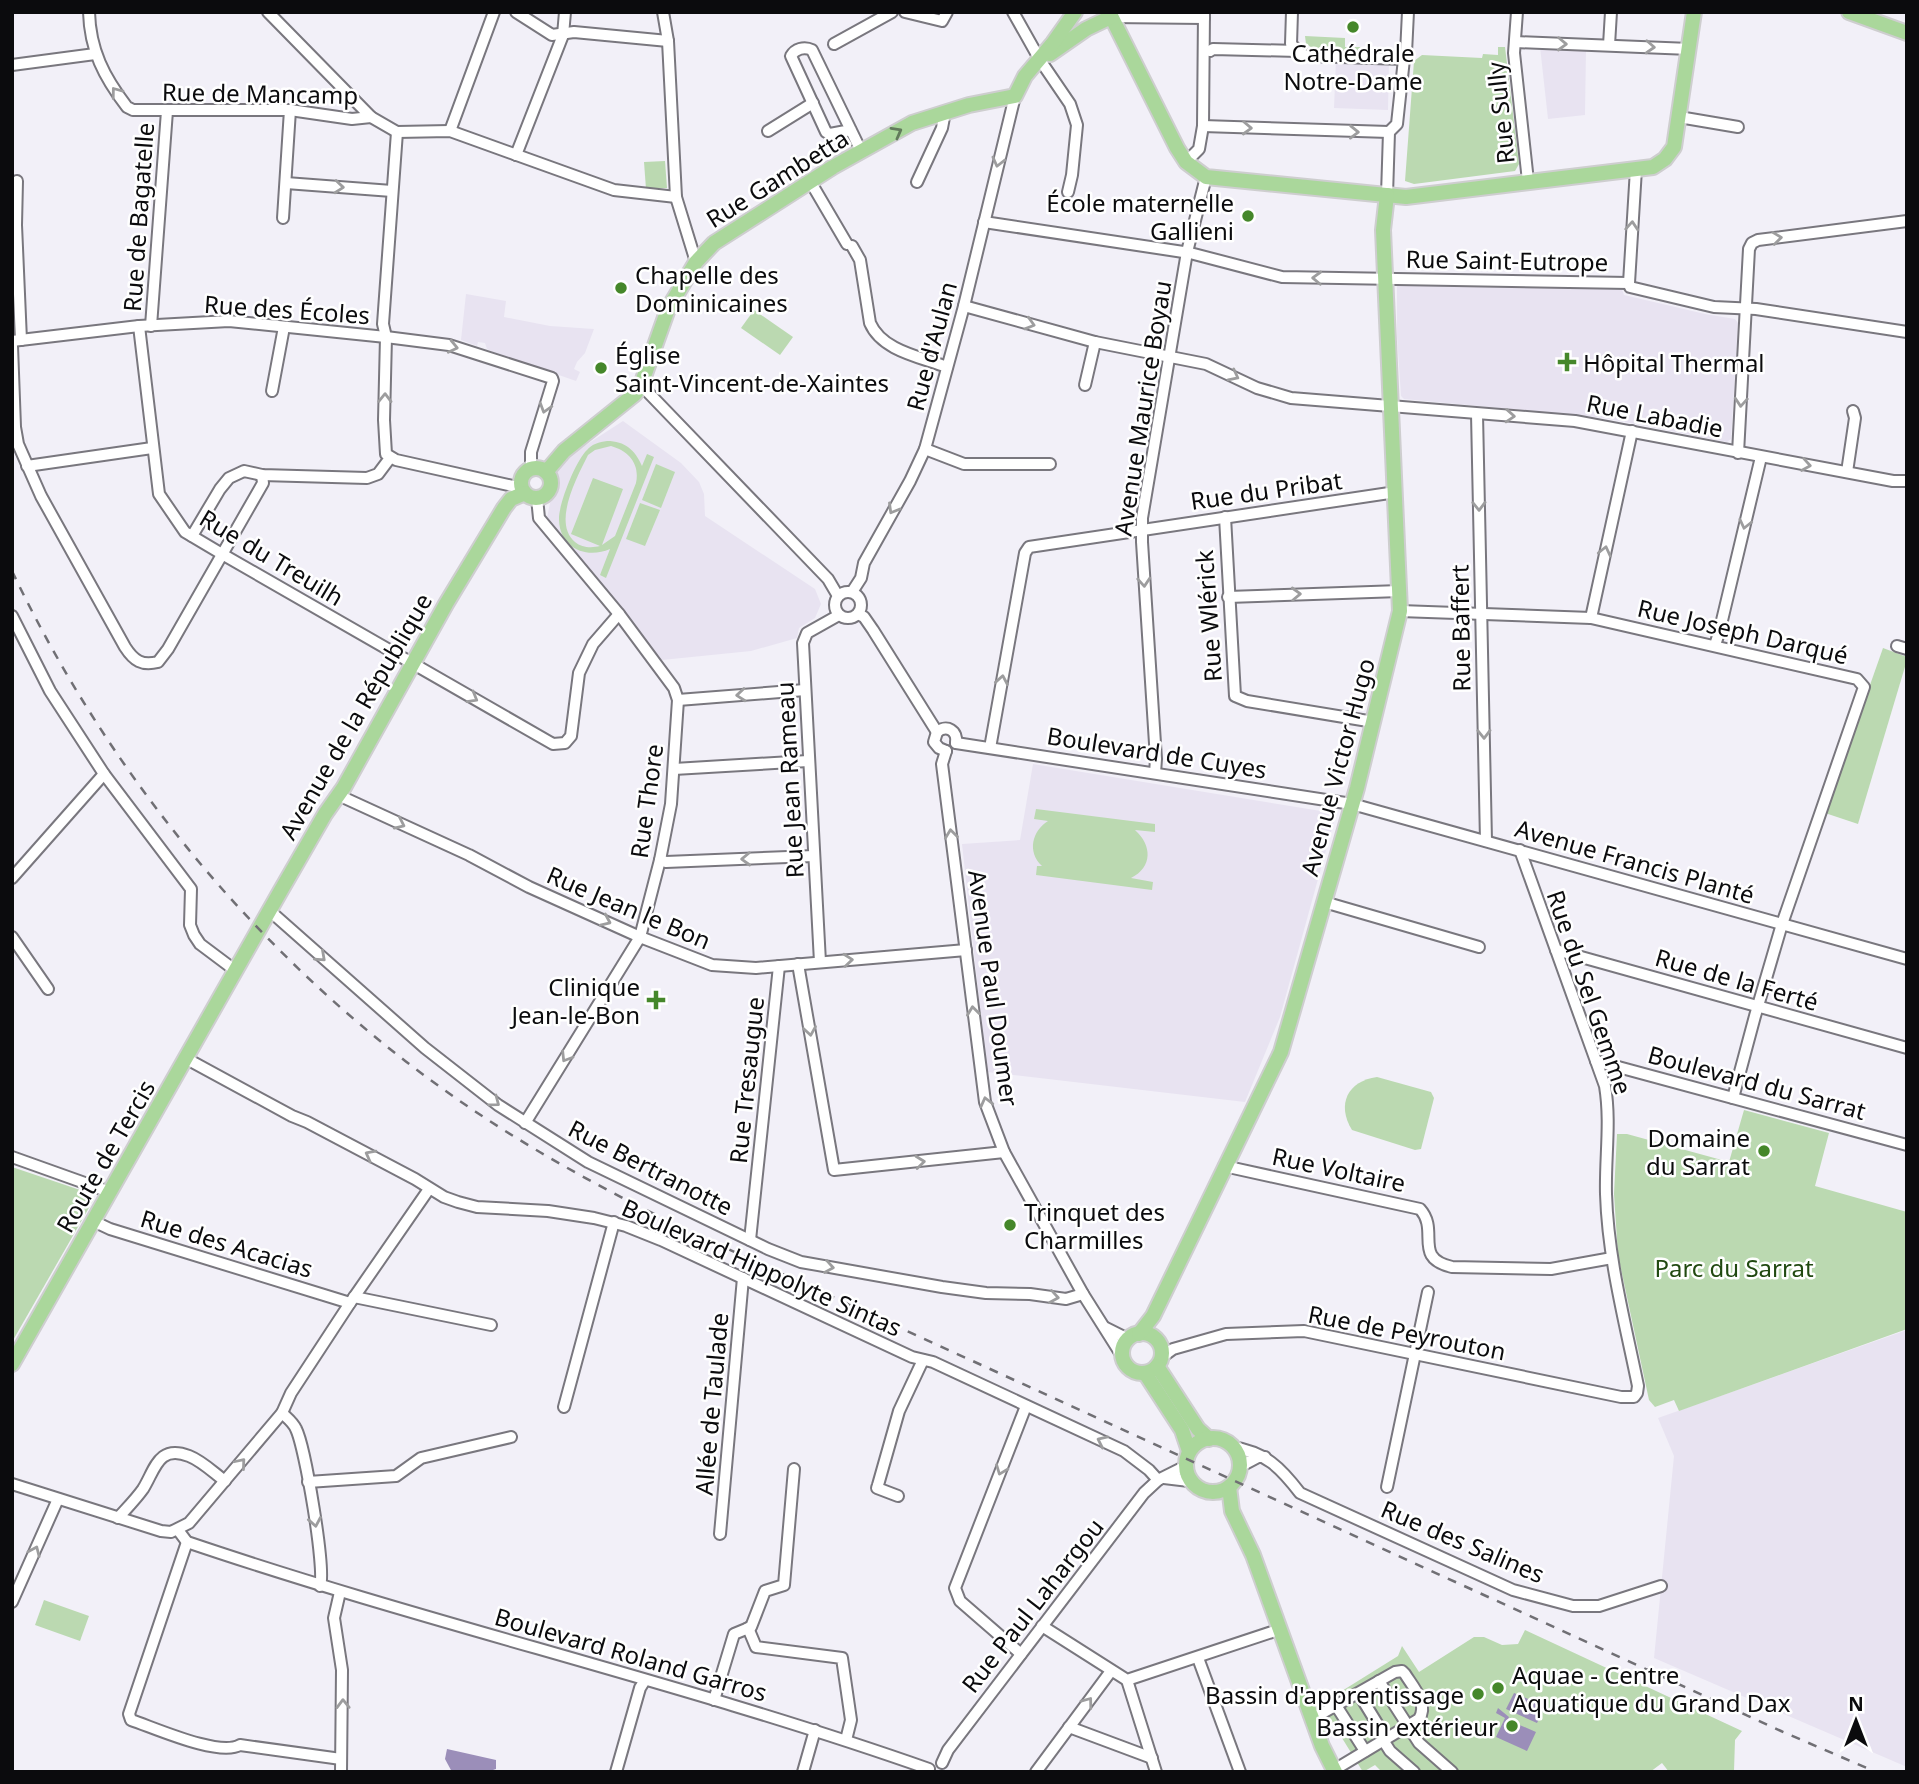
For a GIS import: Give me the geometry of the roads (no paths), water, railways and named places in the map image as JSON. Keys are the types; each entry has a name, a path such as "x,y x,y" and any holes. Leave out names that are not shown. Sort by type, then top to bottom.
{"main road":[{"path":"1015,96 1025,76 1075,12"},
{"path":"1040,60 1107,14 1177,148 1186,162 1206,177 1406,197 1653,167 1665,159 1674,147 1694,12"},
{"path":"1849,12 1907,33"},
{"name":"Rue Gambetta","path":"641,385 668,309 696,261 714,243 810,181 912,123 945,112 1015,96"},
{"name":"Avenue Victor Hugo","path":"1133,1336 1153,1316 1281,1052 1352,804 1400,611 1383,225 1387,195"},
{"path":"538,470 551,480 550,490 528,493 522,479 554,460 612,414 641,385"},
{"name":"Avenue de la République","path":"236,971 446,604 504,508 511,499 528,493"},
{"name":"Route de Tercis","path":"12,1364 236,971"},
{"path":"1153,1316 1159,1355 1189,1451 1187,1474 1205,1490 1213,1492 1232,1511"},
{"path":"1159,1355 1132,1370 1124,1359 1124,1346 1133,1336 1147,1334 1159,1355 1198,1429 1209,1439"},
{"path":"1189,1451 1199,1442 1209,1439 1222,1440 1237,1452 1241,1466 1237,1477 1229,1487 1213,1492"},
{"path":"1229,1487 1232,1511 1253,1555 1312,1719 1334,1771"}],"street":[{"name":"Rue de Mancamp","path":"89,12 95,54 109,84 127,107 144,111 290,110 352,119 371,117"},
{"path":"268,12 371,117 397,132 450,131 614,190 676,197"},
{"path":"450,131 495,12"},
{"path":"516,12 552,35 584,33 668,41"},
{"path":"516,155 563,35 565,12"},
{"path":"663,12 668,41 676,197 696,261"},
{"path":"834,44 892,12"},
{"path":"905,12 942,21 947,12"},
{"path":"1013,12 1040,60 1070,104 1077,125 1073,175 1068,192"},
{"path":"1292,12 1298,50"},
{"path":"1387,195 1390,132 1397,124 1408,12"},
{"name":"Rue Sully","path":"1517,12 1514,53 1528,181"},
{"path":"1609,45 1611,12"},
{"path":"1107,14 1204,15 1203,126 1199,149 1186,162"},
{"path":"1515,42 1690,49"},
{"path":"850,130 830,134 826,132 791,56 793,52 803,48 812,50 861,151"},
{"path":"1210,51 1298,50 1404,59"},
{"path":"12,65 95,54"},
{"name":"Rue d'Aulan","path":"852,592 861,578 868,555 925,449 964,306 1015,96"},
{"path":"768,131 813,103"},
{"path":"283,218 290,110"},
{"name":"Rue de Bagatelle","path":"145,326 167,111"},
{"path":"917,182 942,128 945,112"},
{"path":"1679,117 1738,127"},
{"path":"1203,126 1390,132"},
{"path":"397,132 383,324 386,337 386,454 390,458 528,493 539,518 619,614 674,688 678,700 804,690"},
{"path":"1636,169 1630,287 1714,307 1756,309 1907,332"},
{"name":"Avenue Maurice Boyau","path":"1155,773 1142,529 1187,252 1206,177"},
{"path":"17,181 14,225 15,428 18,444 27,466 133,659 140,663 158,662 168,649 263,483 262,475"},
{"path":"810,181 860,260 870,323 874,331 894,348 947,367"},
{"path":"286,183 392,191"},
{"path":"1738,453 1749,249 1752,243 1758,240 1907,221"},
{"name":"Rue Saint-Eutrope","path":"984,222 1187,252 1276,276 1629,283"},
{"name":"Rue Labadie","path":"964,306 1095,342 1206,364 1257,388 1291,398 1575,421 1738,453 1893,481 1907,481"},
{"name":"Rue des Écoles","path":"15,342 145,326 229,321 449,345 552,379 531,452 538,470"},
{"name":"Rue du Treuilh","path":"145,326 152,448 159,494 185,532 553,744 565,743 571,736 579,673 593,644 619,614"},
{"path":"272,391 284,327"},
{"path":"1085,385 1095,342"},
{"path":"641,385 828,579 838,596"},
{"path":"1847,472 1855,418 1853,411"},
{"name":"Rue Baffert","path":"1477,414 1486,841"},
{"path":"1591,618 1632,431"},
{"path":"27,466 152,448"},
{"path":"925,449 964,464 1051,464"},
{"path":"1714,645 1761,457"},
{"path":"192,536 229,478 244,471 262,475 367,478 378,474 390,458"},
{"name":"Rue du Pribat","path":"990,748 1027,550 1033,546 1396,492"},
{"name":"Rue Wlérick","path":"1225,517 1234,692 1239,699 1374,722"},
{"path":"1228,597 1400,591"},
{"path":"844,592 852,592 860,601 858,614 850,618 839,615 834,608 838,596 844,592"},
{"name":"Rue Joseph Darqué","path":"1400,611 1591,618 1857,678 1864,687 1782,924"},
{"path":"858,614 864,617 873,630 937,732"},
{"name":"Rue Jean Rameau","path":"820,962 803,643 807,634 839,615"},
{"path":"14,623 50,691 103,774 191,889 190,925 194,935 212,954 236,971"},
{"name":"Rue Thore","path":"525,1123 640,937 671,804 678,700"},
{"path":"944,728 956,735 956,743 946,751 934,742 937,732 944,728"},
{"name":"Boulevard de Cuyes","path":"956,743 1352,804"},
{"name":"Avenue Paul Doumer","path":"946,751 942,764 985,1102 1004,1152 1083,1294 1124,1359"},
{"path":"674,769 808,761"},
{"path":"12,878 103,774"},
{"name":"Rue Jean le Bon","path":"338,796 468,855 528,887 640,937 712,965 731,968 779,966 965,950"},
{"name":"Avenue Francis Planté","path":"1352,804 1907,959"},
{"name":"Rue du Sel Gemme","path":"1520,850 1605,1086 1608,1115 1606,1194 1612,1258 1638,1385 1634,1397"},
{"path":"660,860 666,862 814,856"},
{"path":"1324,902 1479,947"},
{"name":"Rue Bertranotte","path":"270,911 425,1048 525,1123 588,1162 750,1240 801,1262 942,1287 1066,1299 1083,1294"},
{"path":"1733,1098 1782,924"},
{"path":"12,937 48,989"},
{"name":"Rue de la Ferté","path":"1556,950 1907,1048"},
{"path":"798,964 834,1170 1004,1152"},
{"name":"Rue Tresaugue","path":"750,1240 779,966"},
{"name":"Boulevard Hippolyte Sintas","path":"187,1059 444,1197 477,1207 548,1211 614,1222 661,1240 912,1357 1124,1451 1160,1479"},
{"name":"Boulevard du Sarrat","path":"1596,1061 1907,1145"},
{"path":"12,1157 110,1192"},
{"name":"Rue Voltaire","path":"1224,1166 1420,1209 1427,1220 1429,1252 1440,1265 1551,1269 1612,1258"},
{"path":"12,1484 160,1531 178,1530 189,1522 282,1413 291,1393 352,1300 429,1189"},
{"name":"Rue des Acacias","path":"93,1221 110,1229 352,1300 491,1325"},
{"path":"564,1407 614,1222"},
{"name":"Allée de Taulade","path":"720,1534 743,1279"},
{"path":"1387,1487 1428,1292"},
{"name":"Avenue Paul Doumer","path":"1106,1328 1133,1336"},
{"name":"Rue de Peyrouton","path":"1159,1355 1226,1334 1304,1331 1620,1397 1634,1397"},
{"path":"898,1496 877,1488 899,1411 923,1360"},
{"path":"1021,1654 960,1601 955,1588 1026,1406"},
{"path":"282,1413 297,1430 321,1554 320,1586"},
{"path":"308,1482 396,1476 421,1458 511,1437"},
{"name":"Rue des Salines","path":"1233,1447 1257,1452 1265,1457 1288,1477 1300,1493 1513,1590 1573,1606 1599,1606 1661,1586"},
{"path":"118,1518 144,1488 158,1461 168,1454 191,1456 225,1481"},
{"path":"1241,1466 1265,1457"},
{"path":"714,1700 734,1634 751,1627 765,1591 784,1585 793,1469"},
{"name":"Rue Paul Lahargou","path":"942,1763 948,1750 1144,1493 1160,1479 1187,1474"},
{"path":"12,1602 58,1499"},
{"path":"178,1530 187,1542 129,1714 131,1720 217,1749 233,1749 240,1745 341,1759"},
{"name":"Boulevard Roland Garros","path":"187,1542 340,1592 815,1730 928,1770"},
{"path":"340,1592 334,1618 342,1670 341,1772"},
{"path":"1042,1626 1127,1680 1156,1772"},
{"path":"748,1628 755,1647 842,1658 851,1720 846,1740"},
{"path":"1127,1680 1281,1629"},
{"path":"1198,1658 1240,1772"},
{"path":"1036,1772 1111,1671"},
{"path":"1312,1719 1395,1672 1402,1671 1423,1704 1424,1709 1419,1718 1334,1771"},
{"path":"616,1772 640,1688 645,1680"},
{"path":"1379,1681 1419,1743 1452,1772"},
{"path":"1359,1694 1390,1751 1414,1772"},
{"path":"1337,1707 1365,1751"},
{"path":"1069,1727 1152,1758"},
{"path":"803,1772 815,1730"},
{"path":"928,1770 934,1763 942,1763 951,1772"}],"railway":[{"path":"12,571 53,651 100,728 151,802 208,872 268,939 334,1001 403,1059 502,1129 582,1176 693,1233 1876,1772"}],"place":[{"name":"Cathédrale Notre-Dame","path":"1353,27"},
{"name":"École maternelle Gallieni","path":"1248,216"},
{"name":"Chapelle des Dominicaines","path":"621,288"},
{"name":"Hôpital Thermal","path":"1567,362"},
{"name":"Église Saint-Vincent-de-Xaintes","path":"601,368"},
{"name":"Clinique Jean-le-Bon","path":"656,1000"},
{"name":"Domaine du Sarrat","path":"1764,1151"},
{"name":"Trinquet des Charmilles","path":"1010,1225"},
{"name":"Aquae - Centre Aquatique du Grand Dax","path":"1498,1688"},
{"name":"Bassin d'apprentissage","path":"1478,1694"},
{"name":"Bassin extérieur","path":"1512,1726"}],"park label":[{"name":"Parc du Sarrat","path":"1734,1267"}]}
